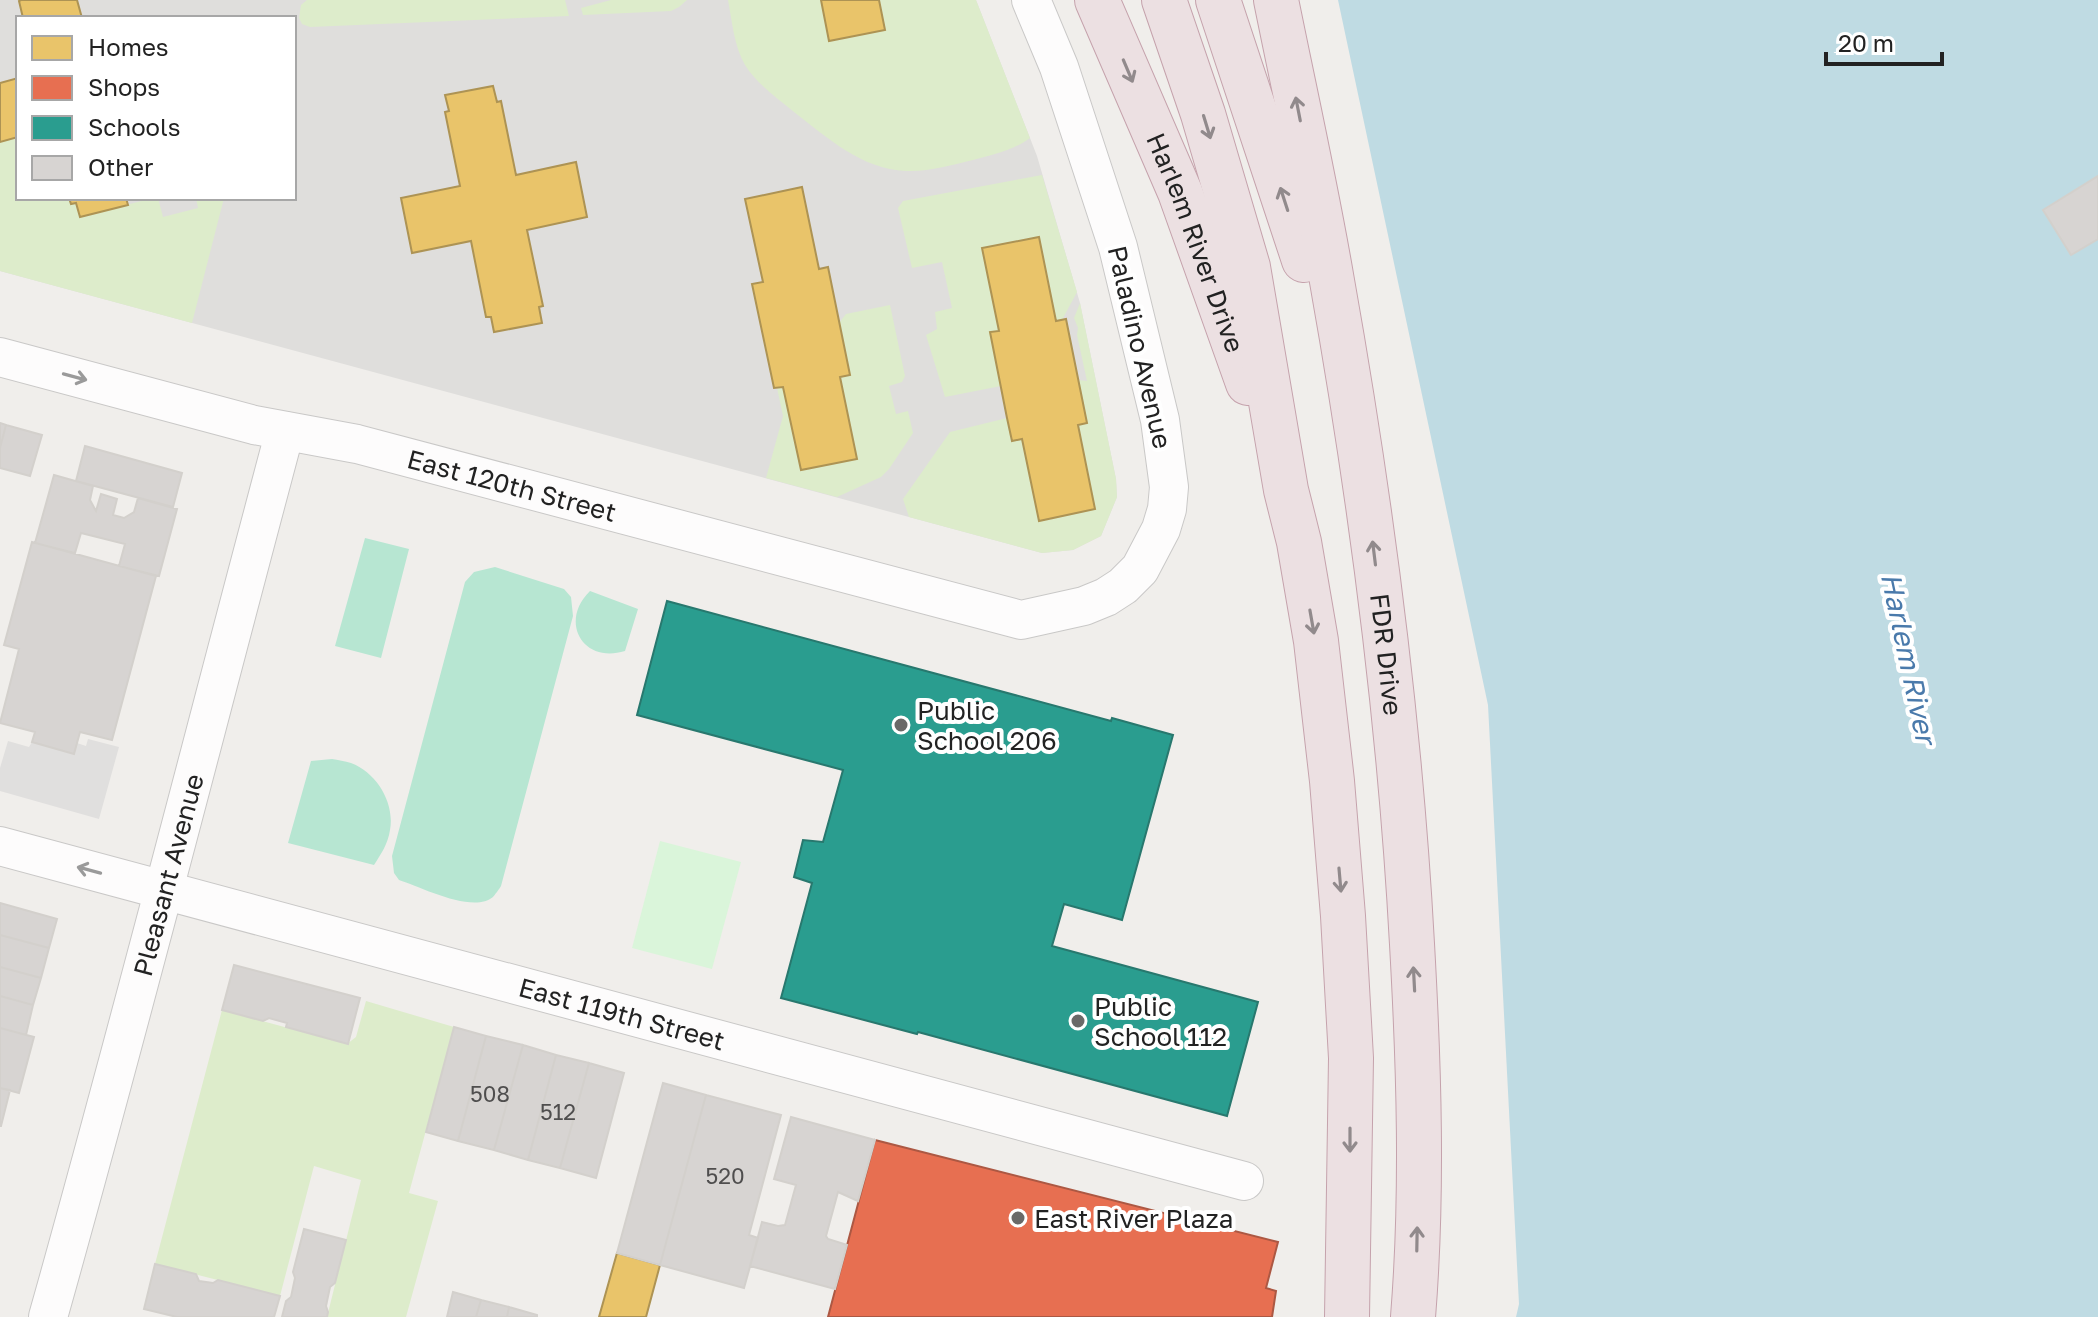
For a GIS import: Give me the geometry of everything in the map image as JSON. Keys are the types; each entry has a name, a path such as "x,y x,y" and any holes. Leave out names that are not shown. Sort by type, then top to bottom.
{"highway":[{"name":"Harlem River Drive","path":"1097,0 1180,192 1286,490"},
{"path":"1164,0 1203,114 1248,267 1286,490 1299,542 1316,641 1332,781 1351,1058 1347,1317"},
{"path":"1218,0 1353,406"},
{"name":"FDR Drive","path":"1276,0 1332,280 1353,406 1393,709 1407,847 1415,988 1419,1124 1417,1270 1413,1317"}],"street":[{"name":"Paladino Avenue","path":"1021,620 1084,606 1123,586 1140,569 1161,529 1169,487 1160,420 1118,247 1059,67 1031,0"},
{"name":"East 120th Street","path":"0,357 254,425 357,444 1021,620"},
{"name":"Pleasant Avenue","path":"48,1317 285,431"},
{"name":"East 119th Street","path":"0,846 1244,1181"}],"shaded area":[{"path":"0,0 976,0 1037,156 1080,303 1116,479 1117,497 1101,536 1073,550 1042,553 0,271"},
{"path":"88,739 119,747 99,819 0,791 0,768 8,741 29,747 32,742 73,754 77,743 86,746"}],"green space":[{"path":"307,0 565,0 569,16 310,27 302,24 299,18 301,5"},
{"path":"611,0 687,0 671,11 583,15 581,8"},
{"path":"728,0 821,0 830,41 885,30 879,0 976,0 1030,138 995,154 948,166 906,171 874,165 833,142 750,72 738,50"},
{"path":"16,138 16,200 70,200 71,204 76,203 80,217 145,200 159,200 163,217 198,208 196,200 223,200 192,323 0,271 0,142"},
{"path":"1042,175 1077,292 1062,320 1056,321 1039,237 983,248 999,331 990,333 1001,386 945,397 926,335 937,329 935,312 952,308 942,262 912,268 898,208 903,201"},
{"path":"1080,303 1116,479 1117,497 1101,536 1073,550 1042,553 909,517 903,499 950,432 1007,418 1022,439 1039,520 1095,509 1078,425 1087,423 1078,380 1087,381 1074,318"},
{"path":"890,305 905,376 902,382 889,386 896,414 908,411 913,433 889,469 881,477 837,497 766,478 783,416 777,388 783,387 801,470 857,459 840,377 850,375 839,323 846,314"},
{"path":"365,538 409,549 381,658 335,646"},
{"path":"495,567 564,589 571,597 573,616 501,886 493,897 484,901 460,901 399,880 394,873 392,856 465,582 474,572"},
{"path":"590,591 638,609 625,651 597,651 587,646 580,637 576,615"},
{"path":"332,759 349,762 369,774 387,800 391,820 389,835 374,865 288,843 311,761"},
{"path":"660,841 741,862 712,969 632,948"},
{"path":"366,1001 454,1027 409,1193 438,1201 406,1317 327,1317 361,1180 314,1166 280,1296 155,1264 222,1010 347,1044 356,1037"}],"water":[{"name":"Harlem River","path":"1338,0 2098,0 2098,1317 1516,1317 1519,1304 1488,705"}],"building: Homes":[{"path":"77,0 81,16 23,16 19,1"},
{"path":"821,0 879,0 885,30 829,41"},
{"path":"16,79 16,138 0,142 0,83"},
{"path":"493,86 497,102 501,101 516,175 576,162 587,217 527,230 543,306 539,307 542,323 494,332 491,317 486,317 471,241 412,253 401,198 460,186 445,112 449,111 445,95"},
{"path":"802,187 819,269 828,267 850,375 840,377 857,459 801,470 783,387 774,388 752,284 763,282 745,199"},
{"path":"70,200 127,200 128,205 80,217 76,203 71,204"},
{"path":"1039,237 1056,321 1066,319 1087,423 1078,425 1095,509 1039,521 1022,439 1012,441 1007,418 990,332 999,331 982,248"},
{"path":"617,1253 660,1265 646,1317 599,1317"}],"building: Shops":[{"name":"East River Plaza","path":"875,1140 1278,1242 1266,1288 1276,1291 1272,1317 828,1317"}],"building: Schools":[{"path":"667,601 1173,735 1122,920 1064,904 1052,946 1258,1002 1227,1116 781,998 812,883 794,877 803,840 823,842 843,770 637,715"}],"building: Other":[{"path":"2098,176 2098,239 2071,255 2043,210"},
{"path":"0,423 6,425 0,448"},
{"path":"6,425 42,435 30,476 0,468 0,448"},
{"path":"85,446 182,473 173,507 76,481"},
{"path":"54,475 93,486 90,500 96,511 101,494 117,499 113,515 124,518 134,512 138,498 177,509 159,576 119,566 125,544 81,533 75,553 35,543"},
{"path":"32,542 156,576 112,740 80,732 74,754 32,742 35,732 0,723 19,649 4,645"},
{"path":"0,903 57,919 49,948 0,935"},
{"path":"0,935 49,948 41,978 0,967"},
{"path":"234,965 360,998 348,1044 286,1027 287,1023 269,1018 263,1021 222,1010"},
{"path":"0,967 41,978 33,1005 0,996"},
{"path":"0,996 33,1005 26,1035 0,1028"},
{"path":"454,1027 486,1036 458,1141 426,1132"},
{"path":"0,1028 34,1037 19,1093 0,1088"},
{"path":"486,1036 523,1045 494,1150 458,1141"},
{"path":"523,1045 556,1055 528,1160 494,1150"},
{"path":"556,1055 589,1063 560,1168 528,1160"},
{"path":"589,1063 624,1073 596,1178 560,1168"},
{"path":"663,1083 706,1095 660,1265 617,1253"},
{"path":"0,1088 10,1090 1,1126 0,1126"},
{"path":"706,1095 781,1115 749,1235 758,1238 744,1288 660,1265"},
{"path":"791,1117 875,1140 858,1201 838,1192 826,1236 847,1245 835,1289 750,1266 762,1222 785,1225 796,1185 774,1179"},
{"path":"304,1229 346,1240 335,1283 330,1287 327,1317 282,1317 286,1301 291,1297 295,1278 293,1272"},
{"path":"155,1264 196,1274 199,1281 213,1283 218,1280 280,1296 274,1317 177,1317 144,1309"},
{"path":"453,1292 481,1300 476,1317 447,1317"},
{"path":"481,1300 509,1307 507,1317 476,1317"},
{"path":"509,1307 537,1315 537,1317 507,1317"}],"place":[{"name":"Public School 206","path":"901,725"},
{"name":"Public School 112","path":"1078,1021"},
{"name":"East River Plaza","path":"1018,1218"}]}
